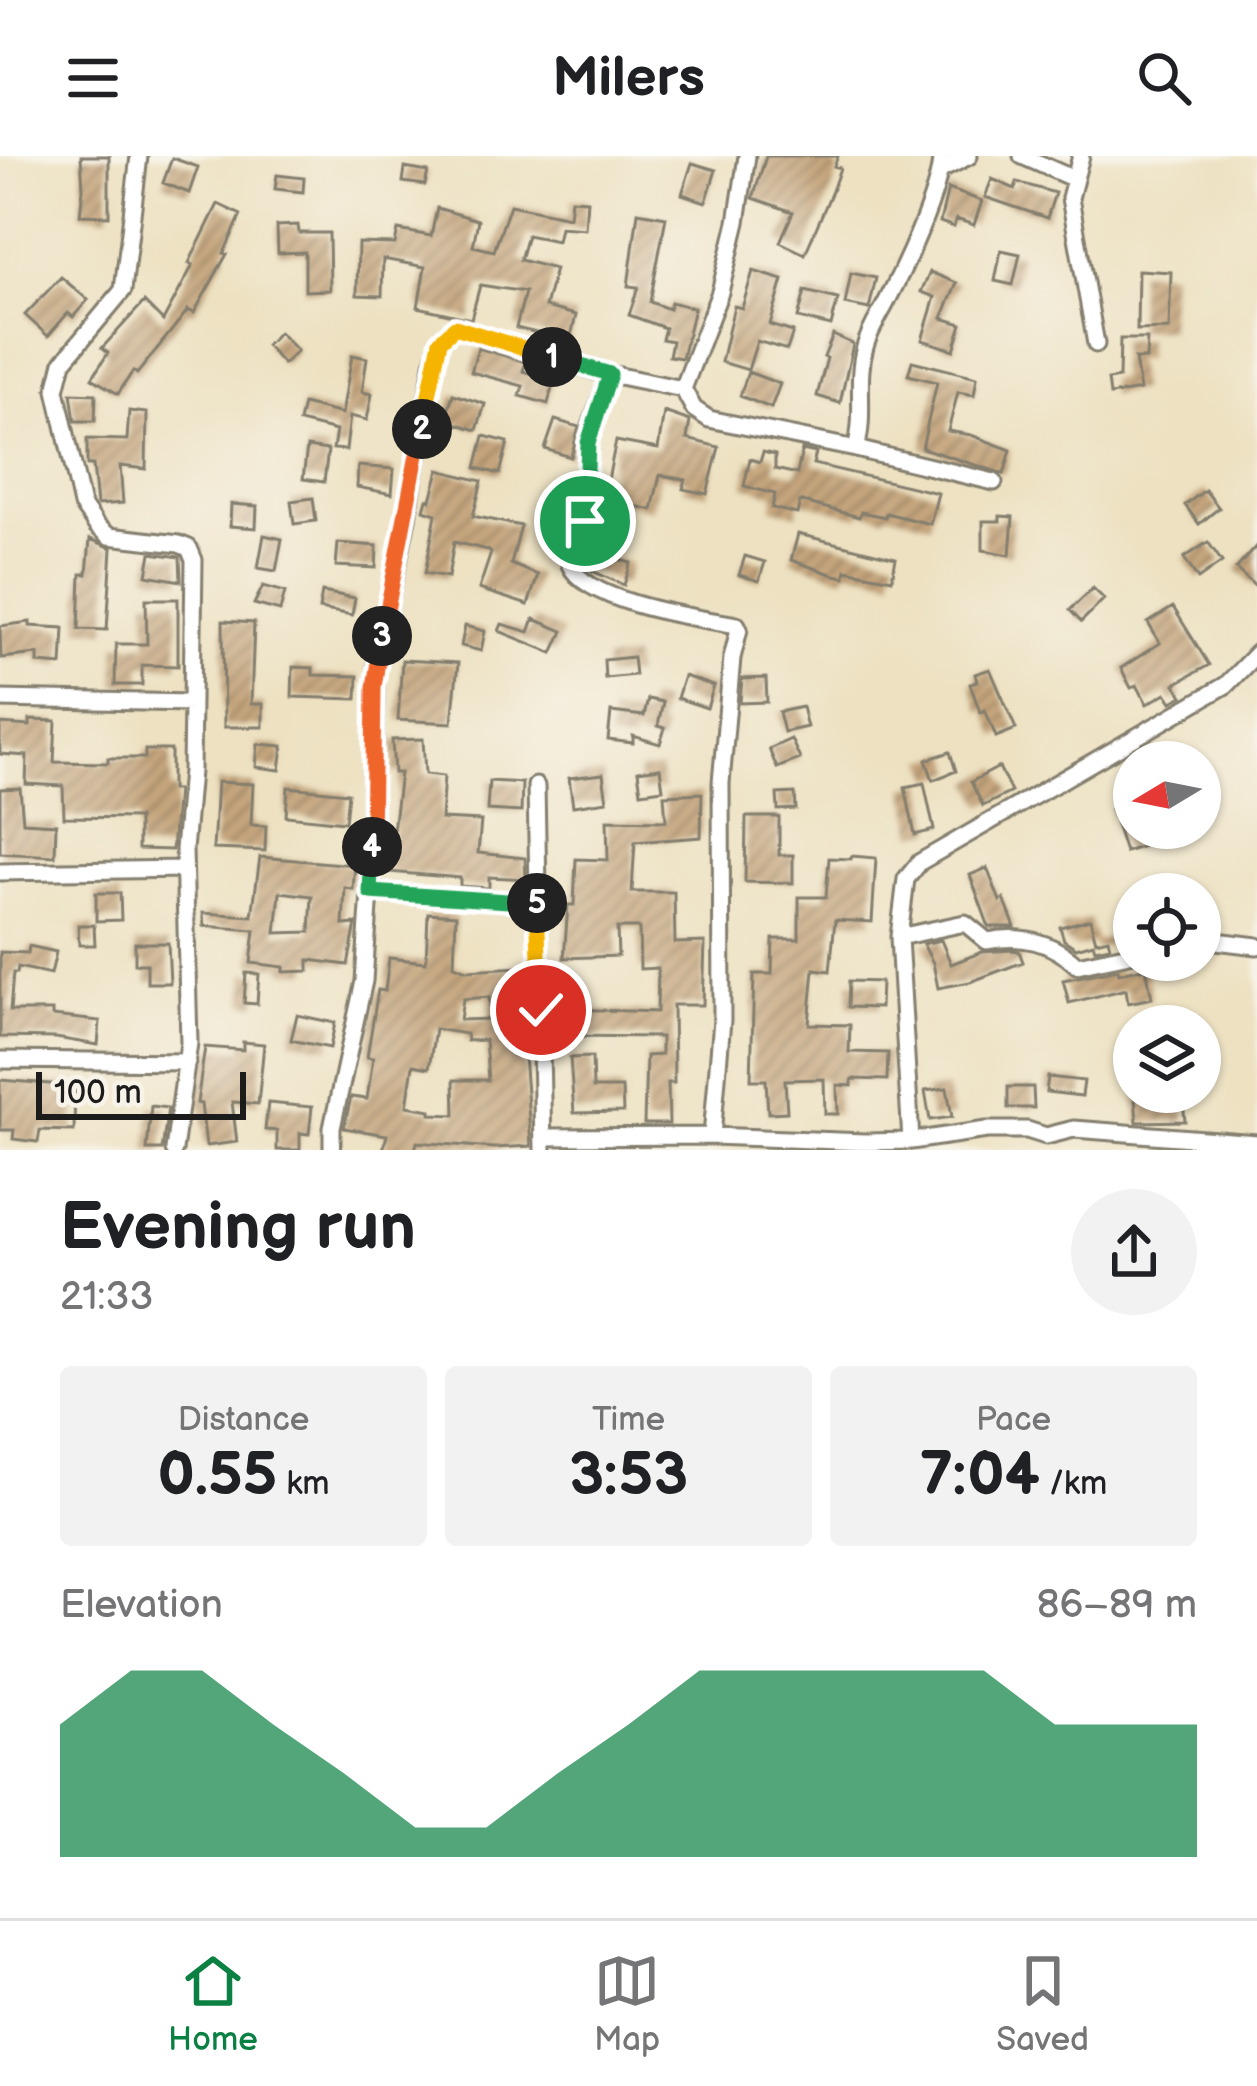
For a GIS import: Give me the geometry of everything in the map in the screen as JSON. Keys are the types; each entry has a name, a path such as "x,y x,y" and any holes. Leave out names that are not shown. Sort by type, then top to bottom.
{"street":[{"path":"139,156 123,290 63,362 56,390 82,505 97,526 109,536 179,544 191,552 192,703 184,869 187,1061 174,1150"},
{"path":"683,389 720,292 747,156"},
{"path":"856,449 863,421 860,370 866,340 888,299 941,163 969,156"},
{"path":"1022,156 1072,178"},
{"path":"1082,156 1072,178 1072,217 1096,344"},
{"path":"332,1150 332,1128 364,981 376,665 440,341 455,327 610,374 683,389 694,409 709,419 994,482"},
{"path":"610,374 588,443 587,510 570,565 573,573 580,581 622,599 740,629 732,658 721,783 722,1020 712,1136"},
{"path":"911,1141 899,937 906,880 920,862 1226,685 1257,653"},
{"path":"0,699 192,703"},
{"path":"536,786 543,1143 712,1136 911,1141 987,1130 1027,1130 1046,1136 1069,1129 1162,1143 1257,1143"},
{"path":"0,872 184,869"},
{"path":"370,892 539,903"},
{"path":"899,937 965,923 987,940 1023,937 1055,948 1077,965 1113,957"},
{"path":"1221,942 1257,946"},
{"path":"0,1060 187,1061"}],"building":[{"path":"81,156 109,156 109,216 80,215"},
{"path":"766,156 838,156 834,166 840,168 805,254 780,242 793,212 753,198"},
{"path":"172,158 198,167 189,193 163,183"},
{"path":"692,163 716,170 706,202 682,194"},
{"path":"405,168 428,172 425,185 403,182"},
{"path":"277,175 304,178 303,192 275,189"},
{"path":"992,179 1015,189 1017,182 1055,193 1047,218 985,197"},
{"path":"948,189 982,201 974,225 956,219 954,227 940,222"},
{"path":"571,199 587,200 585,229 560,227 557,241 527,235 520,260 555,269 545,307 576,315 570,341 516,328 525,292 480,285 471,319 418,307 425,267 383,259 382,296 357,295 358,243 395,244 398,230 431,236 437,208 478,220 473,246 494,251 510,205 569,217"},
{"path":"218,204 241,215 227,254 194,313 188,310 118,394 92,378 108,353 102,348 144,302 163,321"},
{"path":"638,212 666,217 650,302 669,309 671,302 694,308 682,358 669,356 672,341 662,339 665,328 629,315 638,287 628,286"},
{"path":"298,225 299,233 329,233 330,290 305,291 305,252 278,253 277,226"},
{"path":"1001,250 1020,254 1013,285 995,281"},
{"path":"1138,270 1171,272 1169,329 1137,330"},
{"path":"753,271 783,280 770,325 793,332 787,350 757,341 748,370 721,362 734,306 742,308"},
{"path":"930,272 957,283 942,318 962,324 954,350 922,340 935,297 921,292"},
{"path":"851,273 876,278 869,309 845,304"},
{"path":"61,277 88,300 73,317 68,313 48,336 25,315"},
{"path":"805,291 838,299 831,326 798,318"},
{"path":"279,332 297,351 283,364 266,345"},
{"path":"833,335 853,344 840,403 817,396"},
{"path":"1120,339 1147,339 1146,359 1135,359 1140,390 1110,395 1108,380 1119,378"},
{"path":"478,348 526,362 523,371 554,380 548,404 520,396 523,386 471,372"},
{"path":"352,355 367,358 362,392 372,394 367,420 350,416 346,450 333,449 336,431 299,422 303,404 342,414"},
{"path":"912,361 977,377 974,395 958,392 948,431 1011,450 1004,474 922,448 937,382 908,375"},
{"path":"748,372 780,384 771,408 740,396"},
{"path":"71,393 96,394 95,421 75,421"},
{"path":"453,394 485,404 477,430 445,420"},
{"path":"129,411 147,413 146,469 120,466 123,503 97,505 93,465 87,465 87,439 127,440"},
{"path":"664,412 690,421 687,439 719,447 707,494 683,489 686,480 660,475 652,510 604,499 616,441 658,449"},
{"path":"555,420 579,427 571,457 545,449"},
{"path":"484,436 508,442 500,474 476,468"},
{"path":"307,447 328,450 324,482 303,479"},
{"path":"802,450 816,453 813,464 938,493 930,524 886,513 885,517 861,512 859,517 800,501 797,514 772,508 775,494 744,486 750,459 760,462 763,452 775,455 775,469 797,474"},
{"path":"358,466 394,469 392,494 357,487"},
{"path":"439,470 482,481 473,516 521,526 511,564 538,575 528,605 479,589 488,550 454,542 448,577 425,573 436,514 424,510"},
{"path":"1205,490 1219,508 1199,524 1185,505"},
{"path":"313,498 316,521 294,524 291,501"},
{"path":"231,504 257,506 256,528 230,526"},
{"path":"1000,516 1013,517 1010,555 983,550 983,521 1000,521"},
{"path":"798,534 896,558 892,579 846,570 845,577 834,575 791,560"},
{"path":"264,535 282,539 276,571 258,568"},
{"path":"90,539 112,548 107,630 79,629 81,574 87,574"},
{"path":"1208,542 1222,562 1198,579 1184,558"},
{"path":"338,543 377,546 376,568 336,566"},
{"path":"1257,545 1257,588 1236,569"},
{"path":"595,552 631,563 624,585 590,570"},
{"path":"151,553 180,557 181,581 147,575"},
{"path":"745,556 765,562 759,581 739,575"},
{"path":"263,586 285,592 280,611 254,604"},
{"path":"1093,588 1104,599 1081,622 1070,610"},
{"path":"322,592 355,598 352,615 319,609"},
{"path":"146,599 178,599 178,666 142,665 142,685 115,685 116,644 147,644"},
{"path":"1173,607 1209,665 1175,684 1183,696 1172,702 1166,693 1147,704 1137,685 1131,688 1121,668 1160,643 1148,623"},
{"path":"534,619 563,631 553,653 499,631 502,624 529,632"},
{"path":"223,621 254,623 251,704 263,704 263,727 224,727"},
{"path":"30,622 30,626 64,628 62,665 38,663 38,654 1,658 0,626"},
{"path":"465,626 485,631 481,651 461,646"},
{"path":"633,657 635,675 605,678 604,660"},
{"path":"402,660 458,663 452,723 398,720"},
{"path":"293,667 313,668 313,675 358,676 357,699 292,697"},
{"path":"990,669 1016,729 996,737 970,684 977,681 975,674"},
{"path":"684,676 714,686 707,708 677,698"},
{"path":"766,678 767,702 740,703 742,679"},
{"path":"648,699 663,702 658,726 665,728 660,744 633,736 633,743 608,740 611,712 644,716"},
{"path":"802,707 807,727 784,732 779,712"},
{"path":"30,720 56,721 54,762 108,763 108,758 145,758 145,750 171,750 171,790 177,790 172,850 138,849 138,818 64,817 63,786 26,784 27,756 0,754 0,724 30,726"},
{"path":"423,739 425,774 444,776 441,819 481,821 478,853 525,858 526,879 489,877 489,888 460,886 460,878 388,872 400,773 394,773 392,740"},
{"path":"791,739 800,759 777,768 769,749"},
{"path":"258,744 283,746 280,770 256,767"},
{"path":"950,752 956,771 933,780 926,760"},
{"path":"999,767 1011,792 983,806 971,782"},
{"path":"660,768 663,789 641,792 638,771"},
{"path":"603,774 607,801 573,806 569,778"},
{"path":"489,781 522,783 521,812 487,810"},
{"path":"217,782 253,784 251,825 266,826 265,851 213,849"},
{"path":"924,783 934,830 915,835 905,787"},
{"path":"288,787 348,793 345,822 286,816"},
{"path":"20,788 23,822 56,824 55,856 0,853 0,789"},
{"path":"702,793 701,837 635,842 632,892 674,892 675,943 705,942 703,1005 673,1005 674,1083 668,1083 669,1124 644,1124 646,1056 661,1055 661,1037 570,1036 570,1009 657,1012 658,968 640,969 639,928 617,928 618,956 564,958 576,859 608,860 607,820 666,821 664,795"},
{"path":"795,793 796,809 778,810 777,794"},
{"path":"746,817 779,817 779,855 793,855 793,883 745,882"},
{"path":"260,857 355,865 353,889 345,888 343,925 356,924 348,965 309,960 309,971 284,972 284,967 251,963 255,930 204,926 203,913 252,916","holes":["280,892 312,896 310,932 276,933"]},
{"path":"829,858 876,858 872,922 835,920 830,971 814,969 809,1024 850,1025 849,1052 888,1053 887,1080 852,1079 852,1086 837,1085 838,1114 825,1114 824,1079 785,1080 787,1112 768,1113 766,1080 751,1080 754,974 772,974 773,939 799,939 799,897 826,897"},
{"path":"987,868 1015,927 989,927 970,875"},
{"path":"96,893 120,893 121,920 96,921"},
{"path":"428,913 456,915 454,965 467,970 519,967 527,1028 522,1029 531,1146 417,1142 415,1150 383,1150 387,1135 344,1128 351,1097 367,1099 373,1058 367,1057 378,990 385,991 389,958 426,962","holes":["489,997 491,1019 460,1020 463,999","435,1029 466,1034 467,1041 485,1040 488,1080 454,1080 455,1115 407,1106 413,1065 429,1068"]},
{"path":"1090,919 1096,941 1108,938 1110,946 1095,949 1093,943 1076,948 1064,940 1060,927"},
{"path":"78,925 94,925 95,945 79,945"},
{"path":"941,940 951,964 982,952 1012,950 1019,951 1023,962 970,982 938,988 923,944"},
{"path":"135,943 168,943 170,983 147,983 147,964 135,964"},
{"path":"29,946 56,952 51,974 18,967 13,973 10,1011 52,1011 52,1016 100,1021 98,1045 0,1037 0,952 28,953"},
{"path":"1113,970 1113,981 1149,981 1152,998 1128,1003 1126,989 1069,1003 1063,980"},
{"path":"246,973 259,974 257,1004 244,1003"},
{"path":"849,981 881,982 880,1008 848,1007"},
{"path":"297,1015 335,1023 330,1048 291,1040"},
{"path":"243,1042 264,1044 258,1104 232,1102 237,1142 206,1146 201,1104 197,1103 205,1047 243,1050"},
{"path":"592,1057 593,1088 622,1088 623,1112 574,1113 570,1058"},
{"path":"1048,1077 1084,1081 1082,1096 1046,1092"},
{"path":"0,1080 75,1086 74,1131 40,1130 38,1142 13,1139 14,1130 0,1130"},
{"path":"1008,1087 1033,1087 1034,1108 1008,1108"},
{"path":"947,1088 952,1117 930,1120 925,1091"},
{"path":"268,1103 312,1107 309,1134 300,1133 300,1150 277,1150 277,1131 265,1130"},
{"path":"151,1106 168,1108 162,1150 147,1150"},
{"path":"1136,1113 1184,1113 1185,1121 1137,1122"}],"route":[{"path":"541,1010 539,903 370,892 376,665 433,364 440,341 455,327 610,374 588,443 585,521"}]}
